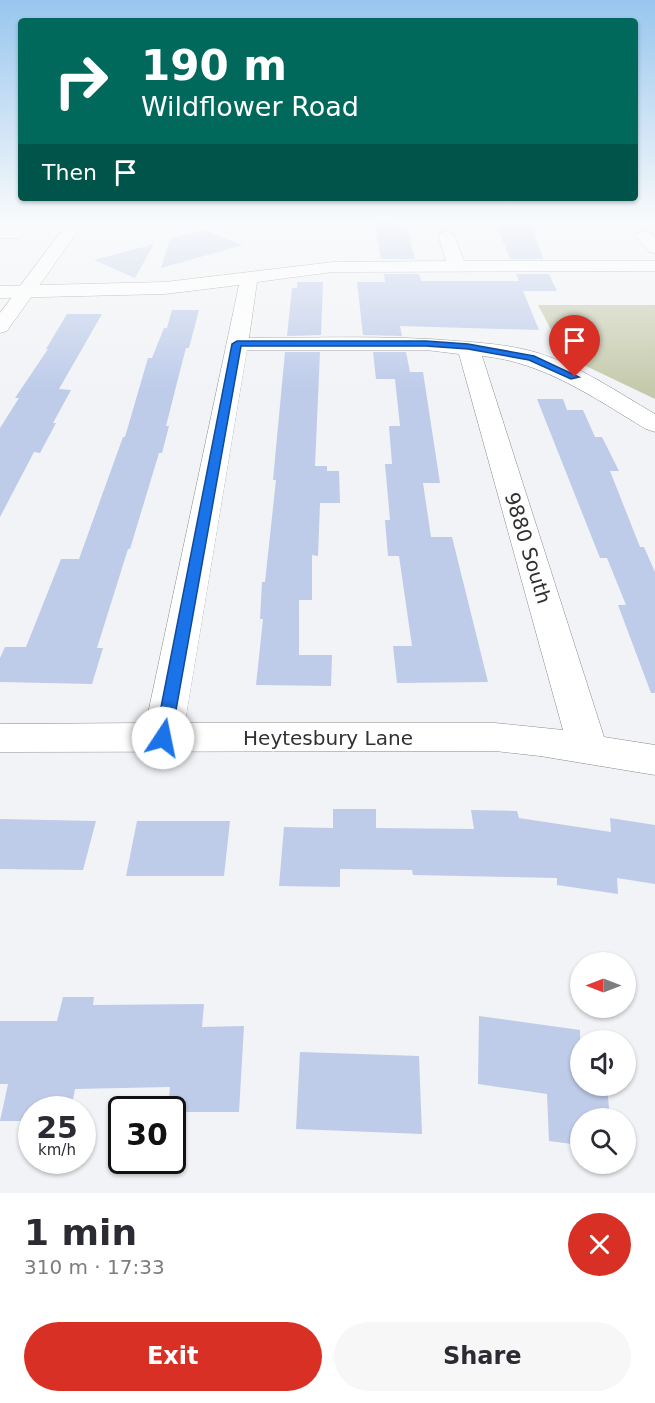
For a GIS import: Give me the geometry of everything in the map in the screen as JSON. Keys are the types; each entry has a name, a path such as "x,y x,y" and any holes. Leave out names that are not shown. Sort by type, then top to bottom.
{"street":[{"path":"0,327 36,277"},
{"path":"0,292 165,288 256,277"},
{"path":"163,738 248,285 246,278"},
{"path":"237,344 426,344 468,346 531,358 562,370 655,424"},
{"name":"9880 South","path":"468,346 588,749"},
{"name":"Heytesbury Lane","path":"0,738 495,737 540,741 655,760"}],"green space":[{"path":"538,305 655,305 655,399 565,356"}],"building":[{"path":"384,277 420,277 421,281 519,281 517,277 550,277 557,291 523,291 539,330 400,326 402,336 363,335 357,282 385,282"},
{"path":"297,282 323,282 321,335 287,336 292,288 297,288"},
{"path":"172,310 199,310 189,348 186,348 181,367 166,426 169,426 162,453 159,453 97,648 103,648 92,684 0,682 0,658 5,647 26,647 61,559 79,559 123,437 125,437 148,358 152,358 164,328 167,328"},
{"path":"67,314 102,314 59,389 71,390 53,423 56,423 40,453 34,452 0,517 0,428 19,398 15,398 48,349 46,349"},
{"path":"285,352 320,352 315,466 327,466 327,471 339,471 340,503 320,503 318,556 312,555 312,600 299,600 299,655 332,655 331,686 256,685 263,619 260,619 262,582 265,582 276,480 273,480"},
{"path":"373,352 406,352 410,372 423,372 440,483 423,483 431,537 452,537 488,682 397,683 393,646 412,646 399,556 388,556 385,520 390,520 385,464 392,464 389,426 400,426 395,379 376,379"},
{"path":"537,399 563,399 567,410 583,410 595,437 602,437 619,471 610,471 640,547 644,547 655,572 655,693 651,693 618,605 626,605 607,558 600,558"},
{"path":"333,809 376,809 376,828 474,829 471,810 517,811 519,818 611,832 610,818 655,825 655,884 617,878 618,894 557,885 557,878 413,875 412,870 340,869 340,887 279,886 284,827 333,828"},
{"path":"0,819 96,821 83,870 0,869"},
{"path":"137,821 230,821 224,876 126,876"},
{"path":"63,997 94,997 93,1005 204,1004 202,1027 244,1026 239,1112 186,1112 186,1096 169,1096 170,1087 75,1089 74,1096 18,1096 18,1121 0,1121 8,1084 0,1084 0,1021 57,1021"},
{"path":"479,1016 580,1030 570,1030 570,1096 608,1096 609,1108 570,1108 570,1144 549,1141 547,1094 478,1084"},
{"path":"300,1052 419,1056 422,1134 296,1129"}],"route":[{"path":"163,738 237,344 468,346 531,358 575,377"}]}
